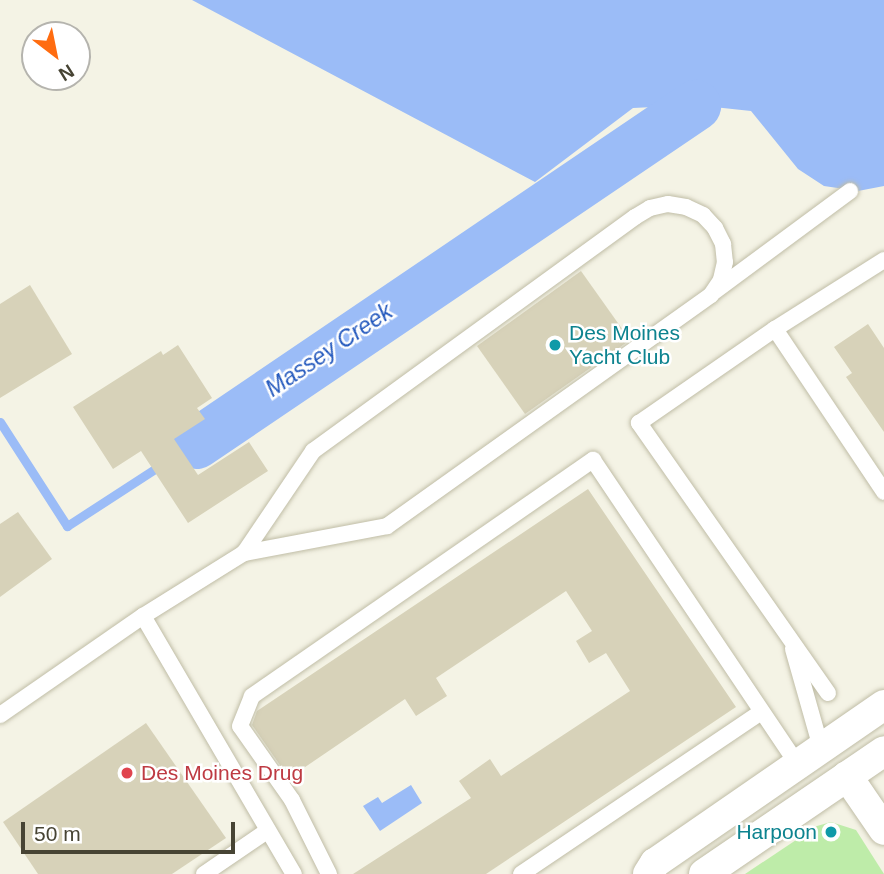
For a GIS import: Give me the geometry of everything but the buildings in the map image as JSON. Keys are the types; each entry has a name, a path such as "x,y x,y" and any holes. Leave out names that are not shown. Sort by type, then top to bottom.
{"street":[{"path":"648,874 655,863 884,705"},
{"path":"846,731 866,763 884,830"},
{"path":"704,874 866,763"}],"lane":[{"path":"0,715 143,616 244,553 387,526 711,295 850,191"},
{"path":"244,553 313,451 650,208 668,204 686,206 702,215 715,228 723,244 724,262 721,280 711,295"},
{"path":"828,693 639,423 775,329 884,260"},
{"path":"775,329 884,492"},
{"path":"329,874 292,800 240,726 252,696 593,460 761,712 809,756"},
{"path":"143,616 294,874"},
{"path":"789,637 809,756"},
{"path":"521,874 761,712"},
{"path":"204,874 267,831"}],"green space":[{"path":"831,822 856,830 884,874 745,874 817,826"}],"water":[{"path":"192,0 884,0 884,186 858,191 824,186 798,169 751,111 695,105 633,108 535,182"},
{"path":"411,785 422,803 380,831 363,806 378,797 382,803"}],"waterway":[{"name":"Massey Creek","path":"196,443 695,105"},
{"name":"Massey Creek","path":"0,422 67,526 161,465"},
{"name":"Massey Creek","path":"173,457 196,443"}],"place":[{"name":"Des Moines Yacht Club","path":"555,345"},
{"name":"Des Moines Drug","path":"127,773"},
{"name":"Harpoon","path":"831,832"}]}
